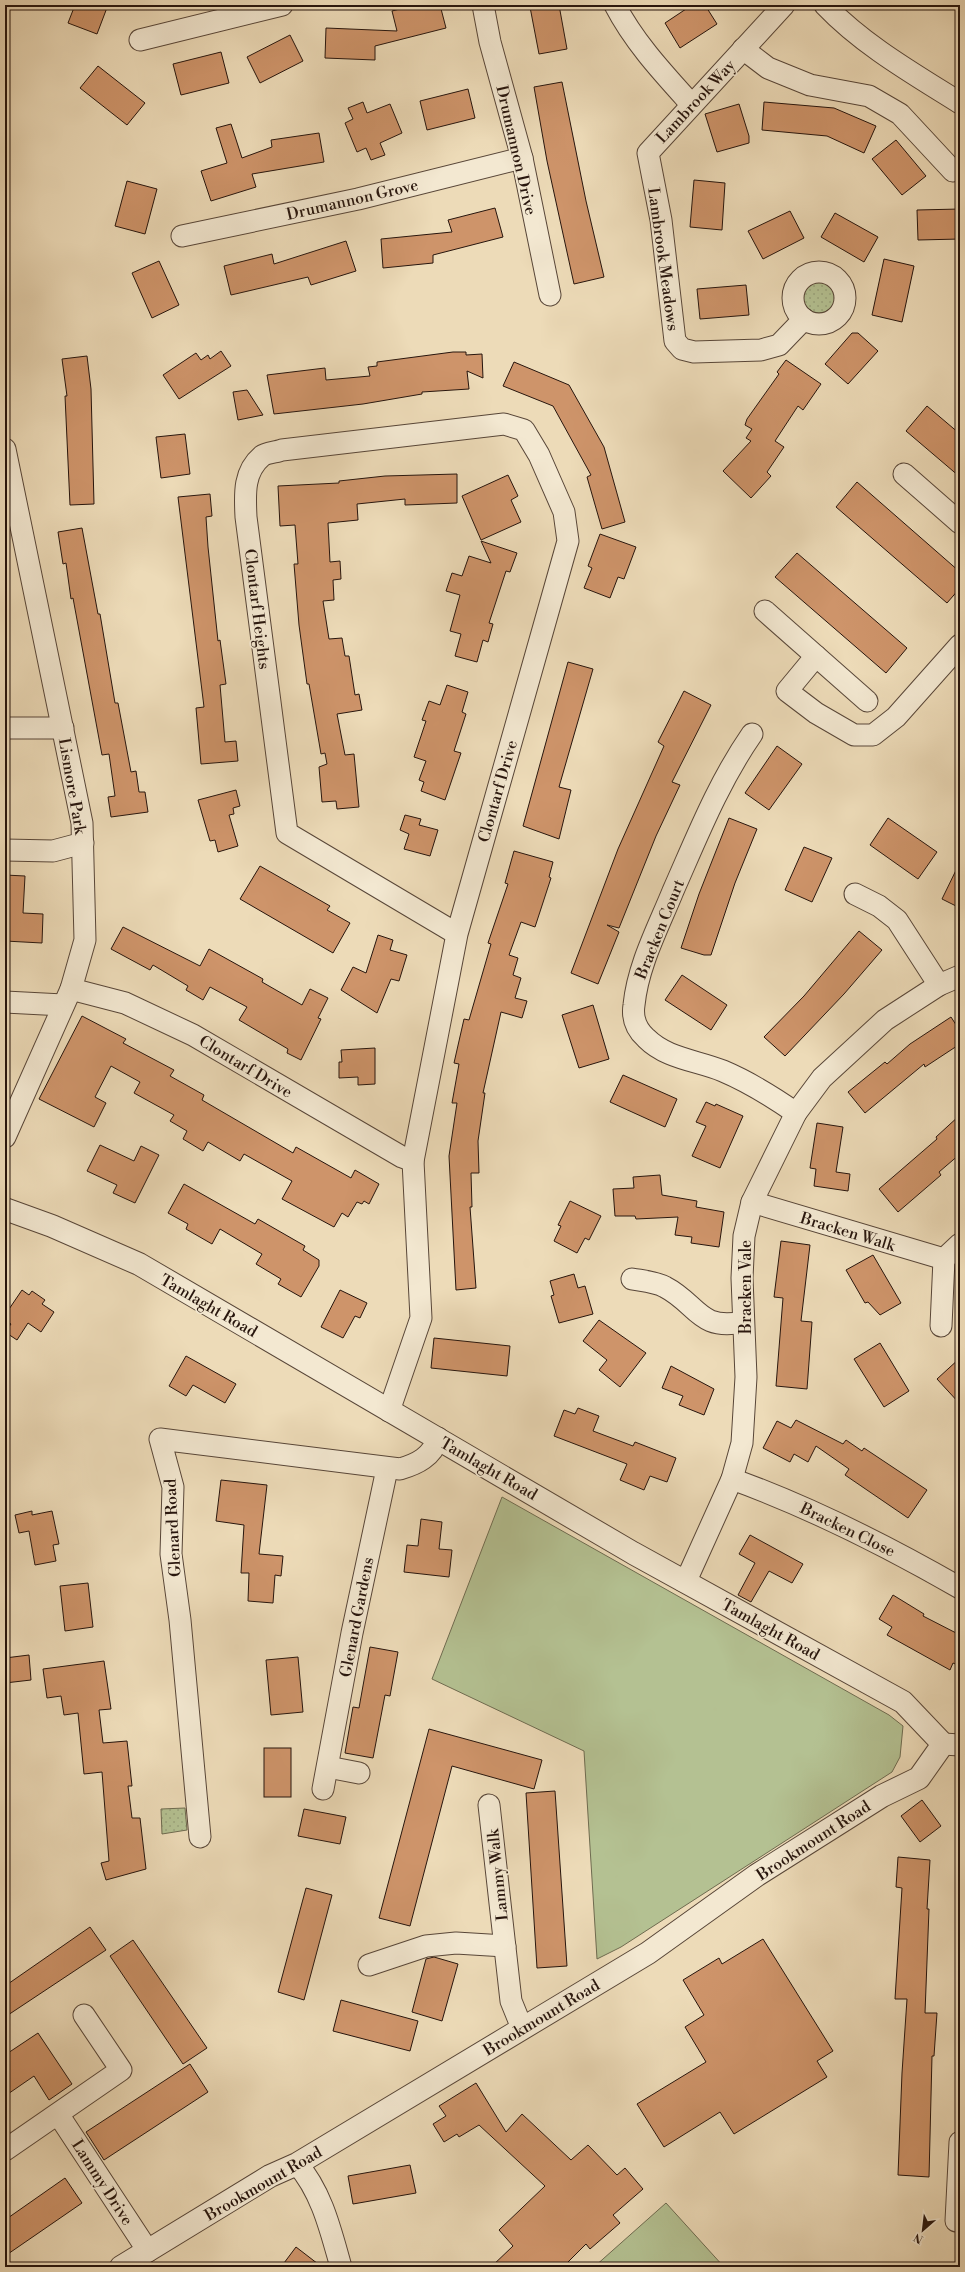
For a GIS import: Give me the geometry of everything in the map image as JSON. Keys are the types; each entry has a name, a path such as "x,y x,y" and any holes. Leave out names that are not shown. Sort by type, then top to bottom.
{"street":[{"path":"140,40 282,5"},
{"name":"Drumannon Drive","path":"483,5 490,42 522,158 550,295"},
{"path":"615,5 626,27 666,77 691,104"},
{"name":"Lambrook Way","path":"648,153 691,104 784,5"},
{"path":"825,5 839,20 905,68 960,103"},
{"name":"Lambrook Way","path":"743,49 768,68 810,85 869,96 900,114 954,171"},
{"name":"Lambrook Meadows","path":"648,153 661,220 675,341 682,349 694,352 761,350 779,345 804,319"},
{"name":"Drumannon Grove","path":"182,236 358,199 522,158"},
{"name":"Clontarf Heights","path":"456,934 287,833 246,517 245,484 251,471 262,456 282,450 504,424 524,430"},
{"name":"Clontarf Drive","path":"389,1411 421,1318 413,1162 456,934 568,541 564,512 554,484 524,430"},
{"name":"Lismore Park","path":"5,449 82,822 85,940 67,997 5,1137"},
{"path":"904,474 960,523"},
{"path":"765,611 866,700"},
{"path":"816,656 787,691 816,713 854,735 873,735 896,717 960,645"},
{"path":"5,728 63,728"},
{"name":"Bracken Court","path":"752,734 732,764 716,794 639,974 633,1006 634,1022 644,1037 661,1050 722,1071 756,1086 796,1114"},
{"path":"5,850 53,851 83,843"},
{"path":"855,894 878,906 897,920 940,985"},
{"name":"Bracken Vale","path":"684,1581 690,1572 732,1479 742,1443 746,1377 742,1278 744,1236 752,1202 796,1114 822,1078 885,1020 940,985 960,976"},
{"name":"Clontarf Drive","path":"5,1002 67,997 125,1003 193,1035 382,1146 413,1162"},
{"name":"Bracken Walk","path":"752,1202 944,1260"},
{"name":"Tamlaght Road","path":"5,1208 52,1226 139,1264 389,1411 684,1581 903,1702 952,1745"},
{"path":"941,1326 944,1260 960,1244"},
{"path":"632,1279 664,1286 678,1295 708,1320 720,1325 743,1322"},
{"name":"Glenard Road","path":"200,1837 180,1620 171,1554 173,1487 160,1440 400,1469 414,1465 425,1458 436,1446 438,1438"},
{"name":"Glenard Gardens","path":"323,1789 352,1633 387,1468"},
{"name":"Bracken Close","path":"732,1479 805,1507 908,1558 960,1588"},
{"name":"Brookmount Road","path":"121,2267 270,2176 297,2164 648,1953 757,1875 882,1796 919,1778 952,1745"},
{"path":"328,1767 359,1773"},
{"name":"Lammy Walk","path":"489,1805 511,2001 522,2028"},
{"name":"Lammy Walk","path":"369,1965 426,1946 456,1943 505,1946"},
{"path":"5,2150 121,2070 84,2015"},
{"name":"Lammy Drive","path":"58,2114 148,2251"},
{"path":"956,2221 960,2142"},
{"path":"297,2164 304,2172 324,2209 341,2267"}],"green space":[{"path":"819,281 825,282 832,288 835,297 834,303 828,310 819,313 813,312 806,306 803,297 804,291 810,284"},
{"path":"502,1497 889,1715 903,1726 900,1757 892,1772 621,1947 597,1959 584,1751 432,1679"},
{"path":"185,1808 187,1830 162,1834 161,1809"},
{"path":"666,2203 724,2267 594,2267"}],"building":[{"path":"75,5 108,5 97,34 68,23"},
{"path":"415,5 440,5 446,28 375,46 375,60 325,58 326,28 397,31 392,11"},
{"path":"539,5 559,5 567,49 539,54 530,7"},
{"path":"692,5 705,5 717,24 680,48 665,23"},
{"path":"290,35 303,61 260,83 247,57"},
{"path":"221,52 229,83 181,95 173,64"},
{"path":"98,66 145,103 127,125 80,88"},
{"path":"562,82 586,201 604,277 574,284 547,161 534,87"},
{"path":"468,89 475,118 427,130 420,101"},
{"path":"363,102 367,113 390,104 402,133 380,143 385,155 371,160 366,148 357,152 345,123 353,119 348,108"},
{"path":"764,102 834,108 876,126 864,153 827,136 762,130"},
{"path":"739,104 749,136 749,143 717,152 705,114"},
{"path":"231,124 242,158 272,147 271,140 319,133 324,162 252,174 256,187 211,201 201,171 227,163 216,128"},
{"path":"896,140 926,176 902,195 872,159"},
{"path":"694,180 725,183 722,230 690,227"},
{"path":"127,181 157,189 145,234 115,226"},
{"path":"495,208 503,237 433,255 433,263 383,268 381,239 452,232 448,220"},
{"path":"960,209 960,239 918,240 917,210"},
{"path":"790,211 804,238 763,259 748,231"},
{"path":"835,213 878,237 864,262 821,237"},
{"path":"346,241 356,271 311,285 308,277 231,295 224,266 272,254 274,264"},
{"path":"884,259 914,266 902,322 872,315"},
{"path":"159,261 179,305 152,318 132,273"},
{"path":"746,285 749,315 700,319 697,289"},
{"path":"852,333 858,333 878,351 848,384 825,364"},
{"path":"221,351 231,366 179,399 163,375 196,353 201,360 208,355 210,359"},
{"path":"453,352 466,352 466,355 482,354 483,378 467,371 469,389 422,392 422,394 363,404 274,414 267,375 325,368 326,380 370,376 368,367 377,366 377,362"},
{"path":"87,356 91,389 94,504 70,505 65,396 67,396 62,359"},
{"path":"786,360 821,384 803,410 798,406 775,441 784,447 767,472 771,476 751,498 723,471 751,441 746,438 752,429 745,425 747,419 779,374 777,372"},
{"path":"514,362 569,385 604,447 625,522 602,529 587,477 591,475 553,406 503,386"},
{"path":"247,390 263,415 238,420 233,392"},
{"path":"927,406 960,434 960,477 906,431"},
{"path":"185,434 190,474 161,478 156,437"},
{"path":"457,474 457,503 405,505 405,499 357,504 358,520 328,523 330,562 340,561 341,579 333,580 334,600 323,601 329,639 342,638 345,656 349,656 355,695 359,694 362,710 337,714 345,755 354,754 359,807 337,809 336,801 322,802 319,767 327,764 325,753 321,754 309,684 307,684 299,625 294,564 298,564 295,525 280,526 278,486 339,483 339,481 385,476"},
{"path":"508,475 518,496 511,500 521,522 481,540 462,496"},
{"path":"857,482 960,572 960,588 947,603 836,507"},
{"path":"210,494 212,516 206,517 218,641 220,640 226,684 220,685 225,742 236,741 238,761 201,764 196,708 204,707 178,497"},
{"path":"82,528 98,614 100,614 115,703 118,703 131,772 136,771 139,792 145,792 148,812 111,817 108,797 115,796 109,754 102,755 73,598 71,599 66,563 63,564 58,532"},
{"path":"600,534 636,547 624,579 618,577 610,598 584,588 592,568 588,566"},
{"path":"481,541 517,553 510,572 506,571 489,623 493,624 488,642 483,640 477,662 455,656 461,634 450,631 460,595 446,591 452,573 462,576 469,556 491,563"},
{"path":"797,553 907,648 886,673 775,577"},
{"path":"568,662 593,669 559,787 571,790 559,839 523,826"},
{"path":"447,685 468,692 462,712 466,714 454,751 461,753 445,800 421,791 424,782 419,780 426,761 414,757 426,721 422,720 429,701 440,705"},
{"path":"684,691 711,705 672,782 680,785 656,836 619,928 607,925 619,932 598,984 571,973 618,849 664,746 658,742"},
{"path":"777,746 802,764 769,810 745,793"},
{"path":"236,790 240,806 233,808 234,814 229,815 238,846 218,852 215,840 210,841 198,800"},
{"path":"405,815 421,819 419,825 438,830 430,856 404,849 409,834 400,830"},
{"path":"729,818 757,829 735,883 711,955 704,955 681,948 699,894"},
{"path":"888,818 937,852 918,879 870,845"},
{"path":"804,847 832,858 812,902 785,890"},
{"path":"514,851 553,862 549,877 551,878 535,927 521,922 509,955 518,958 513,975 521,978 515,998 527,1001 522,1018 501,1012 483,1093 485,1093 478,1141 479,1173 471,1173 472,1207 470,1207 476,1288 456,1290 449,1156 457,1103 452,1103 459,1064 454,1063 464,1019 469,1020 491,944 488,943 508,884 505,883"},
{"path":"960,862 960,908 942,899"},
{"path":"260,866 330,906 327,910 350,923 333,953 240,899"},
{"path":"5,875 25,876 23,913 43,914 42,943 5,941"},
{"path":"123,927 200,966 209,949 263,979 262,982 302,1005 310,989 328,998 318,1018 321,1019 301,1060 287,1053 288,1049 239,1020 247,1007 210,987 203,1000 186,990 188,986 153,965 150,970 111,949"},
{"path":"859,931 882,950 844,994 785,1056 764,1037 804,996"},
{"path":"378,935 393,940 390,950 407,955 399,981 391,979 377,1013 341,990 353,967 366,973"},
{"path":"682,975 727,1005 711,1030 665,1000"},
{"path":"593,1005 609,1059 579,1068 562,1015"},
{"path":"82,1016 126,1039 123,1043 174,1070 170,1076 204,1095 202,1100 293,1153 296,1147 351,1178 355,1170 379,1184 369,1204 364,1201 362,1204 357,1202 348,1217 342,1213 334,1227 282,1199 292,1181 244,1154 240,1161 208,1142 203,1151 183,1139 187,1131 170,1121 174,1115 134,1093 140,1082 111,1066 95,1097 106,1103 94,1127 39,1099"},
{"path":"951,1017 960,1031 960,1044 925,1067 924,1064 865,1113 848,1092 885,1062 887,1064 910,1044"},
{"path":"375,1048 375,1084 358,1085 358,1077 339,1078 339,1062 342,1062 341,1050"},
{"path":"623,1075 677,1099 665,1127 610,1102"},
{"path":"706,1102 715,1106 716,1104 743,1116 720,1168 692,1156 706,1126 696,1122"},
{"path":"960,1115 960,1154 939,1172 941,1175 898,1212 879,1189 937,1139 936,1137"},
{"path":"817,1123 843,1127 836,1172 850,1174 848,1191 814,1186 816,1169 810,1168"},
{"path":"100,1145 134,1161 141,1146 159,1155 135,1203 113,1193 117,1185 87,1171"},
{"path":"660,1175 662,1195 697,1201 696,1207 724,1212 719,1247 691,1243 692,1237 675,1235 678,1217 636,1219 635,1216 615,1216 613,1189 634,1188 633,1177"},
{"path":"184,1184 255,1224 258,1219 305,1246 303,1250 319,1260 319,1266 301,1297 278,1284 281,1279 256,1264 262,1254 220,1229 212,1244 186,1229 188,1224 168,1213"},
{"path":"570,1201 601,1216 589,1240 585,1238 577,1253 554,1241 561,1226 558,1225"},
{"path":"781,1241 810,1245 801,1321 812,1322 807,1389 776,1386 783,1298 774,1297"},
{"path":"873,1255 901,1303 880,1315 868,1302 865,1303 846,1270"},
{"path":"574,1274 578,1288 585,1286 593,1314 559,1323 551,1296 554,1295 550,1281"},
{"path":"22,1290 29,1295 32,1291 45,1300 42,1304 54,1312 41,1332 28,1323 17,1340 5,1332 11,1324 5,1320 5,1315"},
{"path":"340,1290 367,1303 360,1318 355,1316 343,1338 321,1327"},
{"path":"599,1320 646,1353 620,1387 599,1370 607,1360 583,1341"},
{"path":"434,1338 510,1346 507,1376 431,1368"},
{"path":"880,1343 909,1391 884,1407 854,1359"},
{"path":"186,1356 236,1384 225,1403 193,1385 186,1396 169,1386"},
{"path":"960,1358 960,1404 937,1379"},
{"path":"671,1366 714,1389 704,1415 679,1405 683,1396 662,1388"},
{"path":"578,1408 599,1416 593,1431 633,1446 635,1442 676,1458 667,1482 650,1476 644,1490 620,1480 627,1464 554,1436 564,1410 575,1414"},
{"path":"796,1420 843,1444 846,1440 862,1451 864,1448 927,1490 908,1518 845,1475 849,1469 816,1446 808,1462 794,1454 790,1462 763,1448 777,1421 791,1428"},
{"path":"221,1480 267,1485 259,1554 283,1556 281,1576 275,1575 273,1603 248,1601 249,1573 241,1573 244,1525 216,1521"},
{"path":"32,1511 32,1515 52,1511 59,1544 53,1545 56,1561 35,1565 29,1531 19,1533 15,1515"},
{"path":"421,1519 442,1522 439,1549 452,1550 449,1577 404,1572 407,1545 418,1546"},
{"path":"750,1535 803,1564 792,1583 769,1571 751,1602 738,1595 755,1563 739,1554"},
{"path":"88,1583 93,1627 65,1631 60,1586"},
{"path":"893,1595 924,1614 923,1616 960,1635 960,1666 953,1663 950,1670 887,1635 892,1627 879,1619"},
{"path":"370,1647 398,1652 390,1696 385,1695 373,1758 345,1753 353,1707 359,1708"},
{"path":"29,1655 31,1680 5,1683 5,1658"},
{"path":"298,1657 303,1712 271,1715 266,1660"},
{"path":"104,1661 111,1709 99,1710 103,1743 127,1741 132,1786 128,1786 132,1818 140,1818 146,1869 106,1880 101,1863 109,1861 102,1772 84,1774 78,1713 64,1715 61,1696 47,1698 43,1669"},
{"path":"429,1729 542,1760 534,1789 452,1766 410,1926 379,1918"},
{"path":"264,1748 291,1748 291,1797 264,1797"},
{"path":"555,1791 567,1966 537,1968 526,1793"},
{"path":"922,1800 941,1826 920,1842 901,1816"},
{"path":"304,1809 346,1817 340,1844 298,1836"},
{"path":"898,1857 930,1860 927,1909 929,1909 925,2013 937,2013 934,2056 932,2056 929,2177 898,2175 902,2073 907,1999 895,1999 902,1888 896,1887"},
{"path":"306,1888 332,1895 304,2000 278,1992"},
{"path":"90,1927 106,1950 5,2017 5,1986"},
{"path":"763,1939 833,2051 817,2061 827,2077 734,2134 720,2112 664,2147 637,2104 706,2062 685,2027 704,2015 683,1980 719,1958 722,1964"},
{"path":"133,1940 207,2048 183,2064 110,1956"},
{"path":"434,1957 458,1964 442,2021 412,2012 426,1959"},
{"path":"341,2000 418,2021 410,2051 333,2031"},
{"path":"38,2033 72,2084 49,2100 34,2076 5,2096 5,2055"},
{"path":"190,2064 208,2092 104,2160 86,2132"},
{"path":"476,2083 506,2132 522,2114 571,2160 588,2145 617,2175 625,2168 643,2189 613,2215 620,2223 590,2249 586,2244 563,2267 491,2267 513,2246 499,2230 545,2186 479,2125 459,2137 457,2134 444,2142 433,2124 446,2116 439,2106"},
{"path":"410,2165 416,2193 353,2204 348,2176"},
{"path":"65,2178 82,2203 5,2256 5,2220"},
{"path":"296,2247 322,2267 281,2267"}]}
